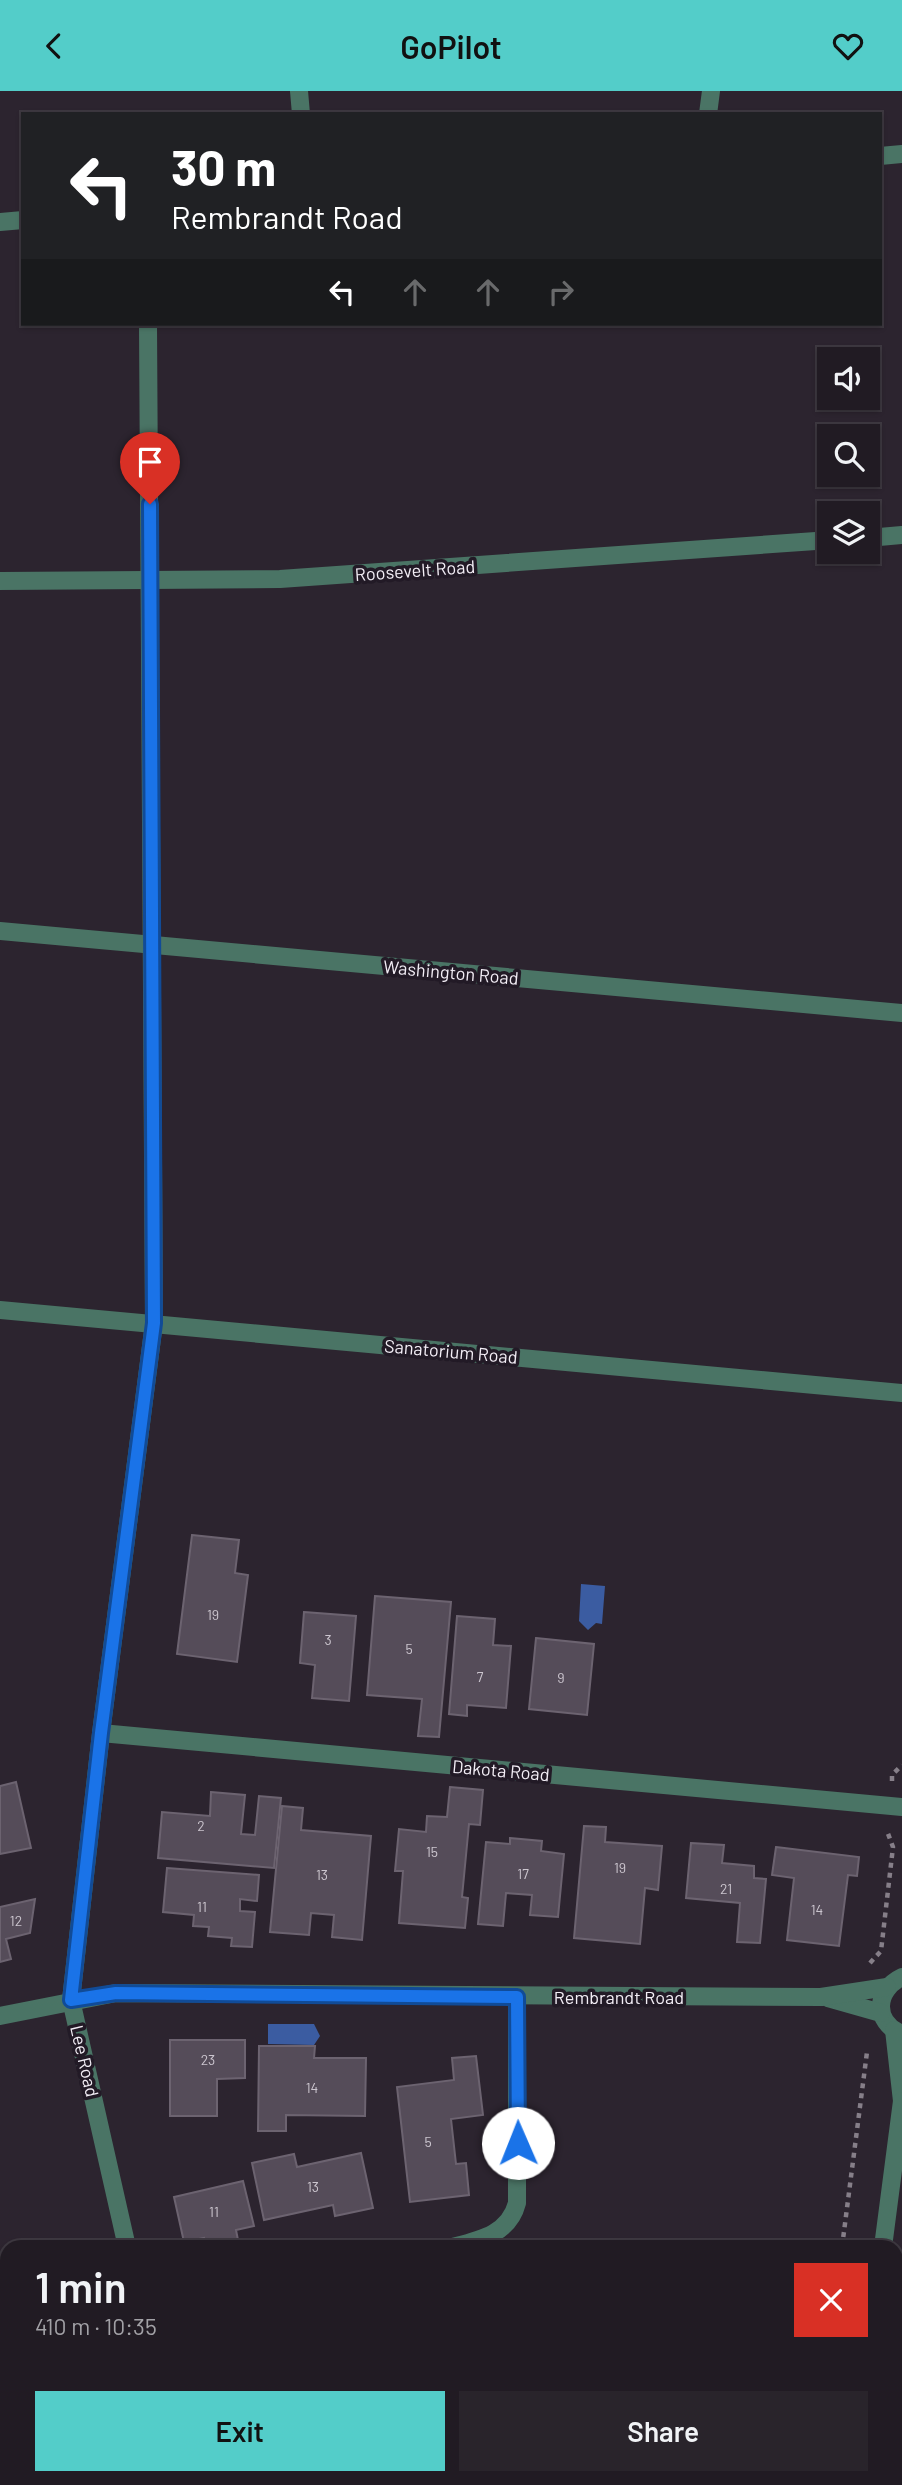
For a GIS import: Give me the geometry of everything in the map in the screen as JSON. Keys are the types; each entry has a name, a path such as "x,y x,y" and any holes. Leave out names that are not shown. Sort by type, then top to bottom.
{"street":[{"path":"299,91 301,112"},
{"path":"708,112 711,91"},
{"path":"882,156 902,155"},
{"path":"0,222 21,220"},
{"name":"Lee Road","path":"125,2240 71,2000 101,1733 154,1323 148,326"},
{"path":"880,537 902,535"},
{"name":"Roosevelt Road","path":"0,581 281,579 817,541"},
{"name":"Washington Road","path":"0,931 902,1013"},
{"name":"Sanatorium Road","path":"0,1310 902,1392"},
{"name":"Dakota Road","path":"101,1733 902,1807"},
{"path":"884,2240 902,2101 898,2032 881,2013 882,1995 894,1982"},
{"name":"Rembrandt Road","path":"0,2016 116,1993 821,1997 894,1982"},
{"path":"474,2240 497,2233 508,2222 517,2203 517,1997"},
{"name":"Rembrandt Road","path":"821,1997 881,2013"}],"water":[{"path":"581,1584 605,1586 602,1624 596,1623 588,1630 579,1621"},
{"path":"268,2024 314,2024 320,2036 314,2045 268,2044"}],"building":[{"path":"192,1535 239,1540 235,1573 248,1575 237,1662 177,1654"},
{"path":"375,1596 451,1602 439,1737 418,1736 422,1699 367,1695"},
{"path":"304,1612 356,1616 349,1701 312,1698 315,1665 300,1663"},
{"path":"457,1616 495,1619 493,1645 511,1646 506,1708 467,1705 467,1716 449,1714"},
{"path":"536,1638 594,1644 587,1715 529,1709"},
{"path":"16,1782 31,1848 0,1854 0,1786"},
{"path":"450,1787 483,1790 480,1825 469,1824 462,1897 468,1898 465,1928 399,1923 403,1871 395,1871 399,1829 426,1832 427,1816 447,1817"},
{"path":"211,1792 245,1795 241,1834 255,1835 259,1796 281,1798 274,1868 158,1858 162,1812 210,1816"},
{"path":"282,1806 303,1808 301,1830 371,1836 362,1940 332,1937 334,1915 311,1913 309,1935 270,1932"},
{"path":"584,1826 606,1827 605,1842 662,1846 658,1890 645,1888 640,1944 574,1938"},
{"path":"510,1838 542,1841 541,1851 564,1854 558,1917 530,1915 532,1895 506,1893 503,1926 478,1924 486,1842 510,1844"},
{"path":"691,1843 724,1845 722,1863 754,1866 754,1878 766,1879 760,1943 737,1942 740,1903 686,1898"},
{"path":"776,1847 859,1857 857,1876 848,1875 839,1946 787,1940 794,1878 772,1875"},
{"path":"167,1868 259,1875 257,1901 240,1899 240,1911 255,1912 252,1947 231,1946 232,1938 208,1936 209,1927 193,1926 194,1915 163,1912"},
{"path":"35,1899 30,1933 6,1939 11,1959 0,1962 0,1907"},
{"path":"170,2040 245,2040 245,2078 217,2079 217,2116 170,2116"},
{"path":"259,2046 315,2046 314,2058 366,2058 365,2116 286,2115 286,2131 258,2131"},
{"path":"476,2056 483,2115 451,2119 456,2164 466,2163 469,2195 410,2202 397,2087 454,2080 452,2058"},
{"path":"361,2153 373,2208 335,2216 333,2205 264,2220 252,2163 294,2154 297,2167"},
{"path":"243,2181 254,2226 236,2230 238,2240 184,2240 174,2197"}],"route":[{"path":"150,504 154,1323 101,1733 71,2000 116,1993 517,1997 518,2143"}]}
